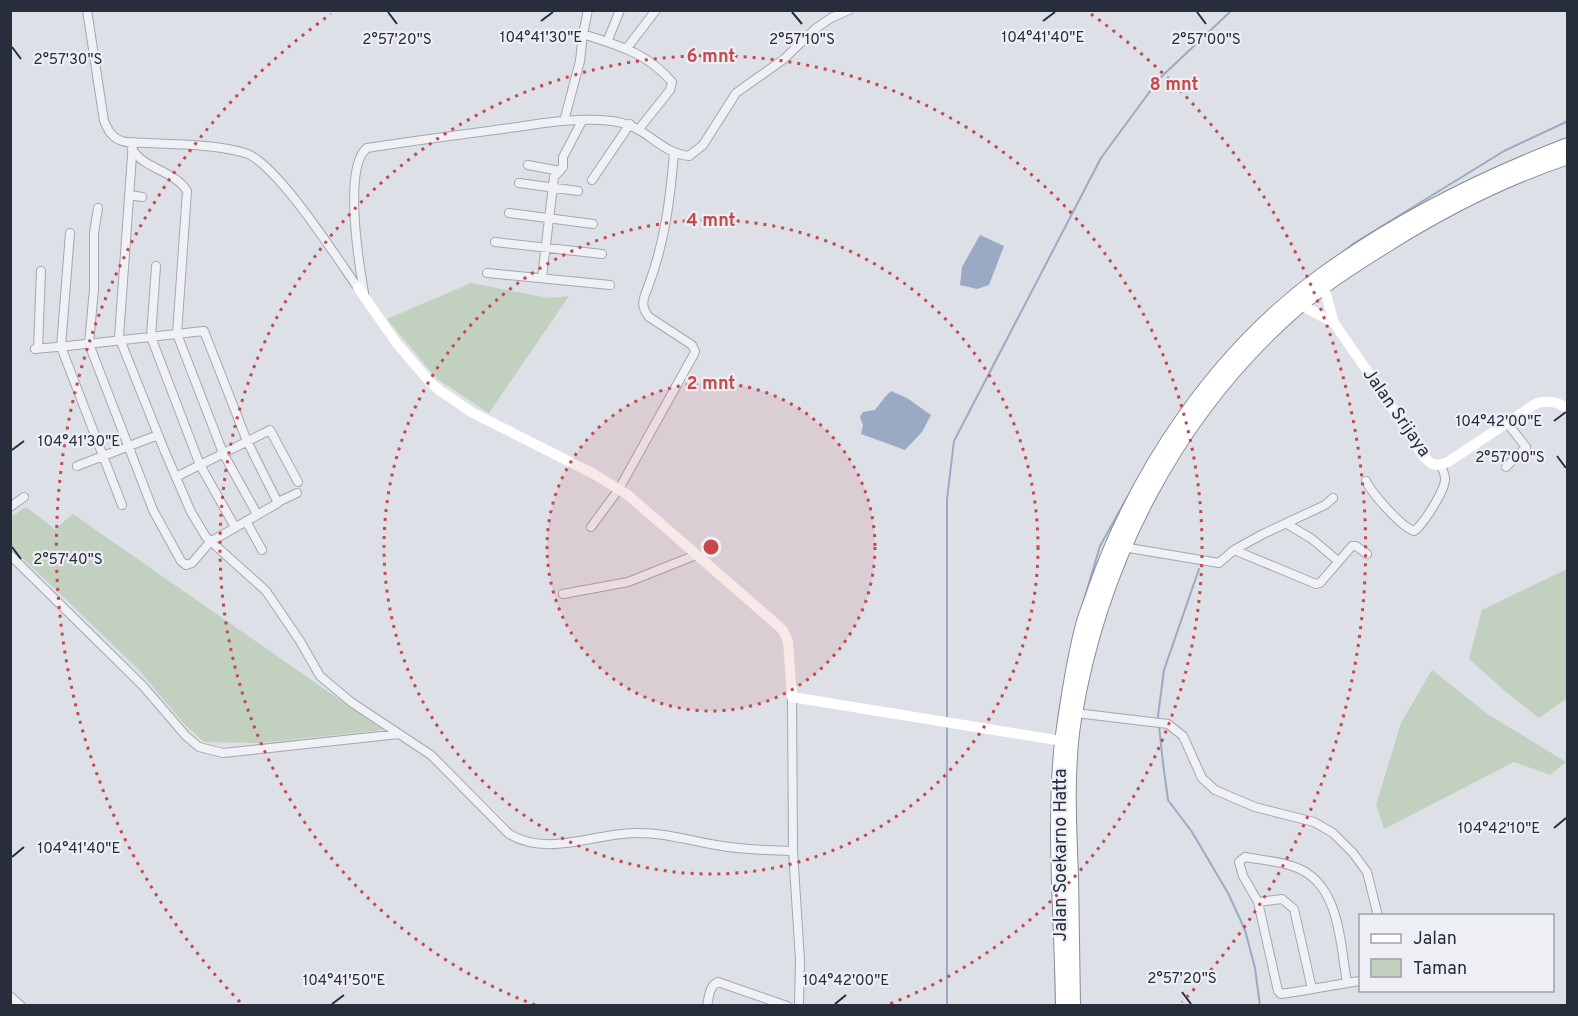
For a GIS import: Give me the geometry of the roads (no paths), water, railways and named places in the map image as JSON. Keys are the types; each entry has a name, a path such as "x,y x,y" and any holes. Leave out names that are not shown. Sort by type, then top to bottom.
{"highway":[{"name":"Jalan Soekarno Hatta","path":"1063,1005 1057,740 1082,628 1110,549 1136,492 1167,441 1236,352 1296,295 1402,222 1502,171 1568,145"},
{"name":"Jalan Soekarno Hatta","path":"1072,1005 1070,791 1076,713 1091,641 1123,547 1162,471 1212,398 1237,367 1300,305 1410,230 1496,186 1568,157"}],"street":[{"path":"87,10 105,121 113,136 133,145 216,147 242,152 257,158 291,195 398,345 430,382 473,413 619,489 785,633 788,641 792,697 793,851 800,960 800,1005"},
{"path":"564,121 580,62 588,10"},
{"path":"608,42 620,10"},
{"path":"627,48 656,10"},
{"path":"361,293 356,249 355,190 362,152 367,148 564,121 611,121 630,124 674,153 689,156 703,145 736,93 784,59 815,29 849,10"},
{"path":"583,34 627,48 649,59 672,82 670,90 639,129"},
{"path":"542,278 554,177 563,167 563,156 573,142 582,121"},
{"path":"592,180 630,124"},
{"path":"133,145 120,341 191,512 210,542 266,591 300,641 320,676 351,702 431,754 509,834 519,839 563,844 631,833 650,833 731,847 793,851"},
{"path":"133,145 141,159 173,176 187,191 177,334 223,453 257,514"},
{"path":"591,527 619,489 695,351 692,345 649,317 642,301 655,268 666,229 674,153"},
{"path":"528,165 560,171"},
{"path":"519,183 578,191"},
{"path":"130,195 142,197"},
{"path":"98,208 94,233 94,290 89,344 153,510 181,561 186,565 192,563 210,542 297,493"},
{"path":"509,213 592,224"},
{"path":"70,233 61,347 122,506"},
{"path":"495,242 602,254"},
{"path":"156,266 151,337 200,465 235,527"},
{"path":"41,271 37,349 204,331 247,441 278,502"},
{"path":"488,273 610,285"},
{"path":"1324,287 1334,323"},
{"name":"Jalan Srijaya","path":"1300,305 1334,323 1423,456 1432,464 1441,465 1538,403 1556,402 1568,410"},
{"path":"1506,467 1526,447 1507,423"},
{"path":"176,477 268,430 272,431 298,482"},
{"path":"76,466 158,435"},
{"path":"1366,481 1369,489 1402,524 1414,531 1427,516 1446,479 1441,465"},
{"path":"10,507 24,497"},
{"path":"1123,547 1219,563 1234,550 1325,505 1333,498"},
{"path":"246,521 262,550"},
{"path":"1287,524 1311,538 1338,561"},
{"path":"1234,550 1316,584 1320,583 1353,546 1367,554"},
{"path":"10,555 143,686 198,747 223,753 399,734"},
{"path":"563,594 628,582 696,555"},
{"path":"792,697 1057,740"},
{"path":"1076,713 1168,724 1183,736 1202,778 1215,790 1255,807 1314,822 1333,833 1353,853 1367,872 1378,914"},
{"path":"1347,983 1332,905 1322,888 1309,874 1296,867 1245,857 1240,859 1243,876 1258,902 1278,991 1281,994 1359,981"},
{"path":"1258,902 1282,899 1294,909 1312,989"},
{"path":"707,1005 713,984 718,982 786,1005"},
{"path":"10,996 21,1005"}],"water":[{"path":"980,235 1004,246 989,285 977,289 960,285 962,267"},
{"path":"891,391 907,398 931,415 922,432 905,450 861,434 863,425 860,417 863,412 875,410"}],"waterway":[{"path":"947,719 947,499 954,441 1101,158 1159,79 1232,10"},
{"path":"1342,253 1504,151 1568,121"},
{"path":"1237,342 1252,327"},
{"path":"1076,627 1100,546 1128,496"},
{"path":"1199,569 1164,670 1158,716 1168,800 1192,832 1228,893 1245,930 1255,968 1260,1006"},
{"path":"1058,721 1061,703"},
{"path":"947,724 947,1006"},
{"path":"1055,951 1056,1006"}]}
